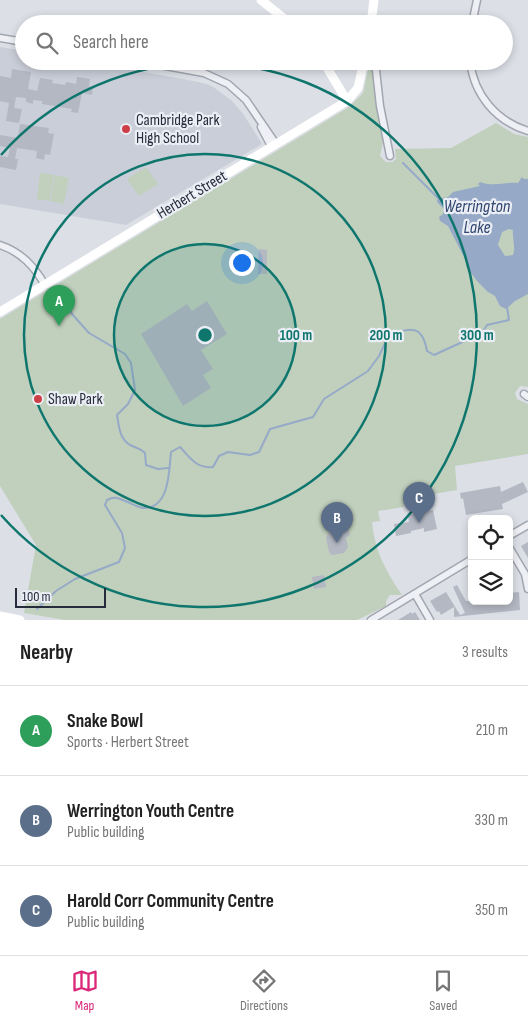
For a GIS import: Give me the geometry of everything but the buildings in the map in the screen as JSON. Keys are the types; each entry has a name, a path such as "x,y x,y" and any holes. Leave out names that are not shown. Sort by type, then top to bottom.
{"street":[{"path":"261,0 280,15"},
{"path":"372,15 374,0"},
{"path":"474,15 476,0"},
{"path":"0,38 15,40"},
{"path":"188,70 204,73 220,79 238,93 257,117 274,145"},
{"path":"328,70 347,101"},
{"name":"Herbert Street","path":"0,312 347,101 358,88 362,70"},
{"path":"376,70 380,106 390,156"},
{"path":"472,70 474,80 487,104 506,122 528,132"},
{"path":"0,245 17,253 30,263 45,285"},
{"path":"513,534 528,525"},
{"path":"513,554 527,577 528,589"},
{"path":"371,620 470,560"},
{"path":"415,594 430,620"},
{"path":"0,616 17,620"}],"shaded area":[{"name":"Cambridge Park High School","path":"0,47 15,50 15,70 133,70 212,86 232,101 244,115 262,144 126,225 0,204"}],"green space":[{"path":"368,70 373,70 375,93 384,138 380,156 386,162 392,162 396,159 395,149 451,148 496,123 514,134 528,137 528,387 520,386 515,393 517,399 528,404 528,454 455,466 457,490 404,499 404,507 378,511 380,521 372,522 373,533 386,569 402,595 390,595 386,601 386,606 357,620 65,620 24,613 36,545 0,486 0,319 349,107 363,93"},
{"path":"146,167 158,184 139,196 127,179"},
{"path":"40,173 54,175 50,201 37,199"},
{"path":"55,175 69,178 64,204 51,201"}],"water":[{"name":"Werrington Lake","path":"522,177 528,179 528,294 515,301 506,309 500,306 495,296 477,281 466,266 466,261 448,226 440,221 439,217 443,214 444,209 437,202 438,197 448,197 453,192 480,186 478,184 480,182 489,184 518,183","holes":["509,229 513,230 513,255 505,256 498,245 502,232"]}],"waterway":[{"path":"403,163 440,200"},
{"path":"59,291 72,314 89,333 125,354 131,363 135,390 128,404 117,415 120,432 126,442 145,453 146,465 158,469 168,468"},
{"path":"37,609 56,591 75,579 119,562 125,548 122,533 105,505 107,500 116,498 144,508 159,502 166,487 171,452 180,447 194,462 207,467 213,467 219,456 228,452 250,455 259,452 270,429 313,417 324,399 368,371 379,356 389,335 409,330 419,332 425,342 427,351 434,355 482,333 487,325 509,320 507,307"}],"place":[{"name":"Cambridge Park High School","path":"126,129"},
{"name":"Snake Bowl","path":"59,326"},
{"name":"Shaw Park","path":"38,399"},
{"name":"Harold Corr Community Centre","path":"419,523"},
{"name":"Werrington Youth Centre","path":"337,543"}]}
